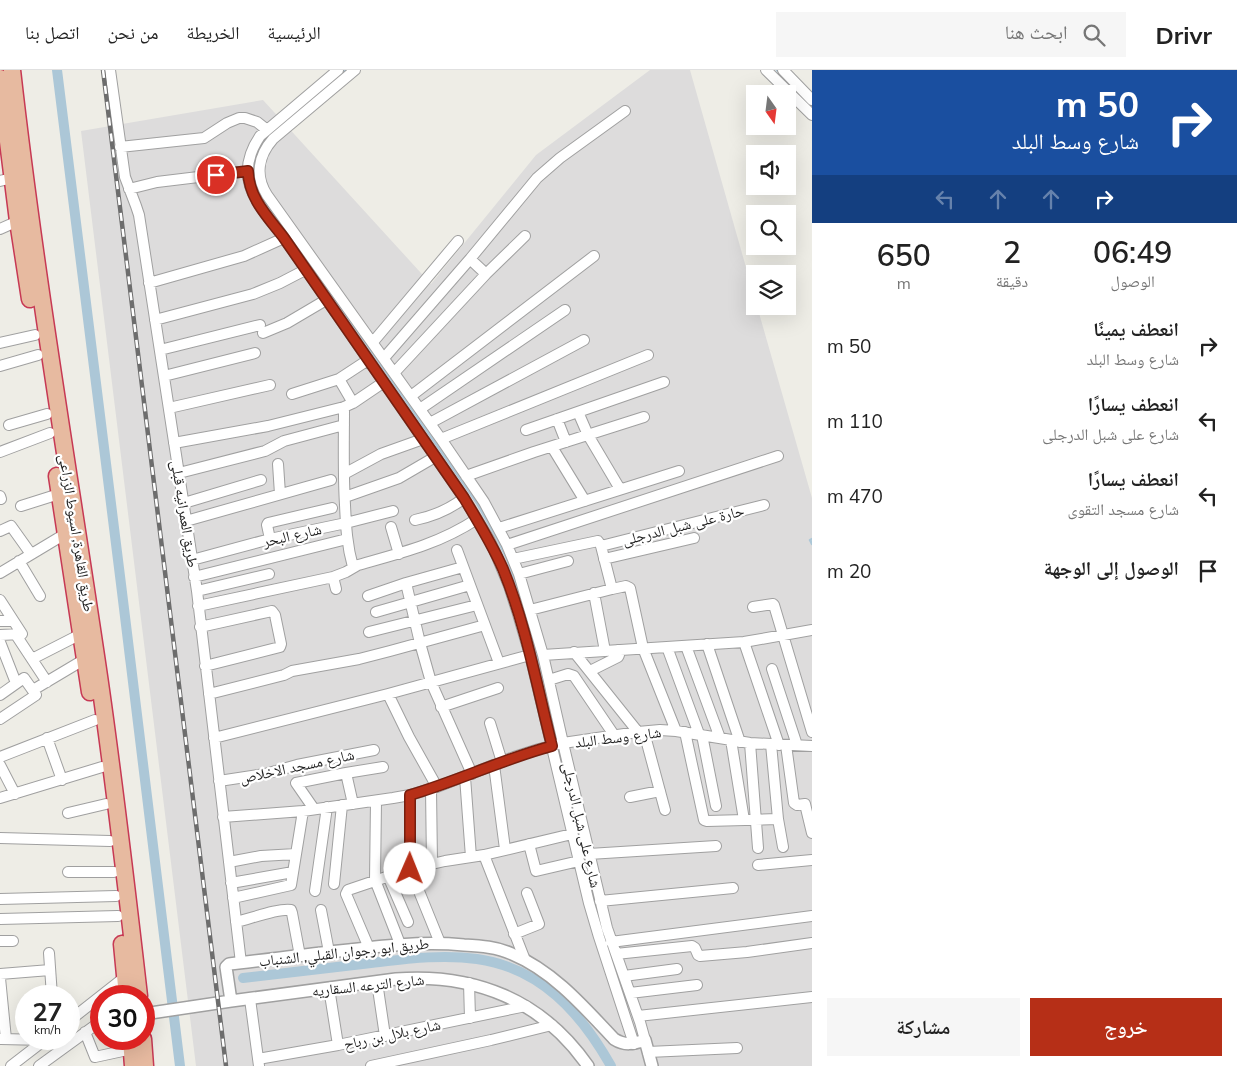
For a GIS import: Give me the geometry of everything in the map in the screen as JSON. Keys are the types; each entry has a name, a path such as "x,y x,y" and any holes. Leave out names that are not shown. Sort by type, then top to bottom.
{"highway":[{"name":"طريق القاهرة, اسيوط الزراعى","path":"12,70 14,185 49,353 81,634 102,767 126,985"},
{"name":"طريق القاهرة, اسيوط الزراعى","path":"0,78 18,221 59,494 70,542 115,788 138,985"},
{"path":"133,1066 134,1050"},
{"path":"138,1050 145,1066"}],"street":[{"name":"طريق العمرانيه قبلى","path":"110,70 125,177 139,215 184,503 241,963"},
{"name":"شارع على شبل الدرجلى","path":"338,70 260,136 253,149 249,164 250,186 256,200 464,498 489,539 503,569 530,655 572,834 599,937 639,1042"},
{"name":"شارع على شبل الدرجلى","path":"354,70 268,144 261,156 260,162 259,176 263,190 441,439 484,502 507,545 519,574 543,655 600,901 611,942 638,1016 639,1042"},
{"path":"766,70 812,115"},
{"path":"783,70 812,100"},
{"path":"384,358 537,178 560,158 624,111"},
{"path":"120,147 204,138 227,123 239,118 252,119 267,130"},
{"path":"129,189 157,182 248,171"},
{"path":"0,229 18,221"},
{"path":"394,372 486,274 525,236"},
{"path":"150,283 244,256 284,238"},
{"path":"373,342 458,241"},
{"path":"411,396 594,256"},
{"path":"470,259 486,274"},
{"path":"155,320 253,294 305,270"},
{"path":"160,350 287,323 326,300"},
{"path":"420,409 565,310"},
{"path":"0,343 35,335"},
{"path":"430,423 584,340"},
{"path":"164,376 255,353"},
{"path":"0,366 38,355"},
{"path":"441,439 648,355"},
{"path":"292,394 339,379 368,360"},
{"path":"339,379 349,405 344,425 344,474 347,539 353,567"},
{"path":"174,443 268,426 349,405 384,382"},
{"path":"526,430 664,382"},
{"path":"169,408 270,385"},
{"path":"578,412 588,435 620,490"},
{"path":"9,425 47,414"},
{"path":"466,476 644,417"},
{"path":"556,419 566,442"},
{"path":"179,473 268,450 284,441 344,425"},
{"path":"0,452 50,433"},
{"path":"344,474 382,454 423,439"},
{"path":"552,447 585,501"},
{"path":"507,545 778,456"},
{"path":"345,497 399,478 435,457"},
{"path":"278,464 280,494"},
{"path":"499,528 679,471"},
{"path":"184,503 261,480"},
{"path":"186,521 331,480"},
{"path":"21,506 59,494"},
{"path":"415,520 441,513 464,498"},
{"name":"حارة على شبل الدرجلى","path":"513,559 598,544 764,505"},
{"path":"270,539 268,523 332,508"},
{"name":"شارع البحر","path":"192,560 270,539 393,511"},
{"path":"198,606 346,572 353,567 437,541 477,519"},
{"path":"0,531 11,526 31,554"},
{"path":"392,527 399,554"},
{"path":"604,559 694,538"},
{"path":"194,577 347,539"},
{"path":"0,573 31,554 70,542"},
{"path":"598,544 612,589"},
{"path":"457,550 499,663"},
{"path":"20,561 40,596"},
{"path":"519,574 568,561"},
{"path":"368,596 406,583 463,568"},
{"path":"196,591 269,574"},
{"path":"333,576 336,589"},
{"path":"406,583 414,621 431,682 469,775 471,857"},
{"path":"376,612 470,585"},
{"path":"530,610 612,589 626,586 630,588 643,648 681,731 704,820 706,822 778,819"},
{"path":"594,594 605,650"},
{"path":"752,607 770,603 774,605 812,732"},
{"path":"0,635 22,634 1,604"},
{"path":"369,632 477,605"},
{"path":"200,627 272,611 275,615 281,644 280,647 205,666"},
{"path":"0,621 13,621"},
{"path":"209,694 284,675 292,671 359,659 485,624"},
{"path":"543,655 744,642 812,630"},
{"path":"32,659 81,634"},
{"path":"16,635 47,682"},
{"path":"0,642 20,680 33,690 36,696 0,719"},
{"path":"744,642 779,745 794,803 797,805 808,803 812,833"},
{"path":"707,644 740,742 756,820 758,848"},
{"path":"686,646 720,738"},
{"path":"667,647 701,735 716,806"},
{"path":"590,671 618,658 618,650"},
{"path":"574,652 641,732 664,806"},
{"path":"214,738 388,694 530,655"},
{"path":"33,690 85,660"},
{"path":"772,669 797,745"},
{"path":"549,680 568,674 574,676 614,735"},
{"path":"0,695 20,680"},
{"path":"441,707 498,688"},
{"path":"388,694 434,788 432,864"},
{"path":"0,757 95,720"},
{"path":"490,723 498,764 505,849"},
{"name":"شارع وسط البلد","path":"224,817 303,811 410,795 434,788 527,753 563,743 614,735 681,731 740,742 812,746"},
{"path":"48,738 62,780"},
{"path":"740,742 744,820"},
{"path":"779,745 778,819 783,847"},
{"name":"شارع مسجد الاخلاص","path":"219,781 265,774 302,763 374,750"},
{"path":"0,765 15,794"},
{"path":"0,798 102,767"},
{"path":"314,809 296,783 383,767"},
{"path":"346,773 353,804"},
{"path":"630,797 660,791"},
{"path":"410,795 410,869 440,944"},
{"path":"376,801 375,880 400,944"},
{"path":"68,814 106,804"},
{"path":"334,884 342,805"},
{"path":"315,891 327,808"},
{"path":"233,898 291,885 303,811"},
{"path":"369,948 346,893 348,890 410,869 484,855 572,834"},
{"path":"0,838 110,841"},
{"path":"529,844 536,871 579,860"},
{"path":"589,854 716,846"},
{"path":"229,862 261,856 296,854"},
{"path":"484,855 525,960"},
{"path":"758,865 812,860"},
{"path":"68,872 114,872"},
{"path":"231,883 293,872"},
{"path":"388,876 408,922"},
{"path":"600,901 733,888"},
{"path":"514,934 539,924 527,893"},
{"path":"0,899 116,896"},
{"path":"236,922 278,911 291,910 300,956"},
{"path":"321,910 329,952"},
{"path":"0,919 118,916"},
{"path":"611,942 812,916"},
{"path":"0,941 14,941"},
{"path":"616,954 692,946 700,956 812,943"},
{"name":"طريق ابو رجوان القبلي, الشنباب","path":"231,1001 226,967 229,964 400,944 485,946 512,954 542,971 570,993 614,1039 625,1044 639,1042"},
{"path":"49,953 51,985"},
{"path":"624,976 677,969"},
{"path":"3,1039 0,976 50,970"},
{"path":"80,1013 125,978"},
{"name":"شارع الترعه السقاريه","path":"155,1012 376,982 433,978 469,983 499,992 526,1006 566,1038 588,1066"},
{"path":"376,982 384,1036"},
{"path":"469,983 470,1018"},
{"path":"630,993 697,985"},
{"path":"329,988 338,1045"},
{"path":"638,1016 812,997"},
{"path":"250,999 258,1062"},
{"name":"شارع بلال بن رباح","path":"258,1062 526,1006"},
{"path":"371,1066 552,1025"},
{"path":"39,1066 90,1029"},
{"path":"85,1032 90,1044"},
{"path":"639,1042 648,1052 652,1066"},
{"path":"648,1052 737,1048"},
{"path":"11,1066 32,1050"},
{"path":"92,1050 95,1057 114,1050"}],"shaded area":[{"path":"650,70 690,70 746,267 746,315 760,315 812,498 812,1066 196,1066 81,131 263,100 431,284 536,155"}],"waterway":[{"path":"57,70 180,1066"},
{"path":"339,75 346,70"},
{"path":"777,70 781,74"},
{"path":"260,196 477,503 507,559 519,592"},
{"path":"812,539 810,540 812,544"},
{"path":"524,609 543,681"},
{"path":"243,978 424,958 451,957 477,959 500,964 521,972 557,996 586,1028 611,1066"}],"railway":[{"path":"103,70 226,1066"}],"route":[{"path":"216,175 248,171 252,194 464,498 489,539 503,569 530,655 552,746 514,757 465,777 410,795 410,869"}]}
